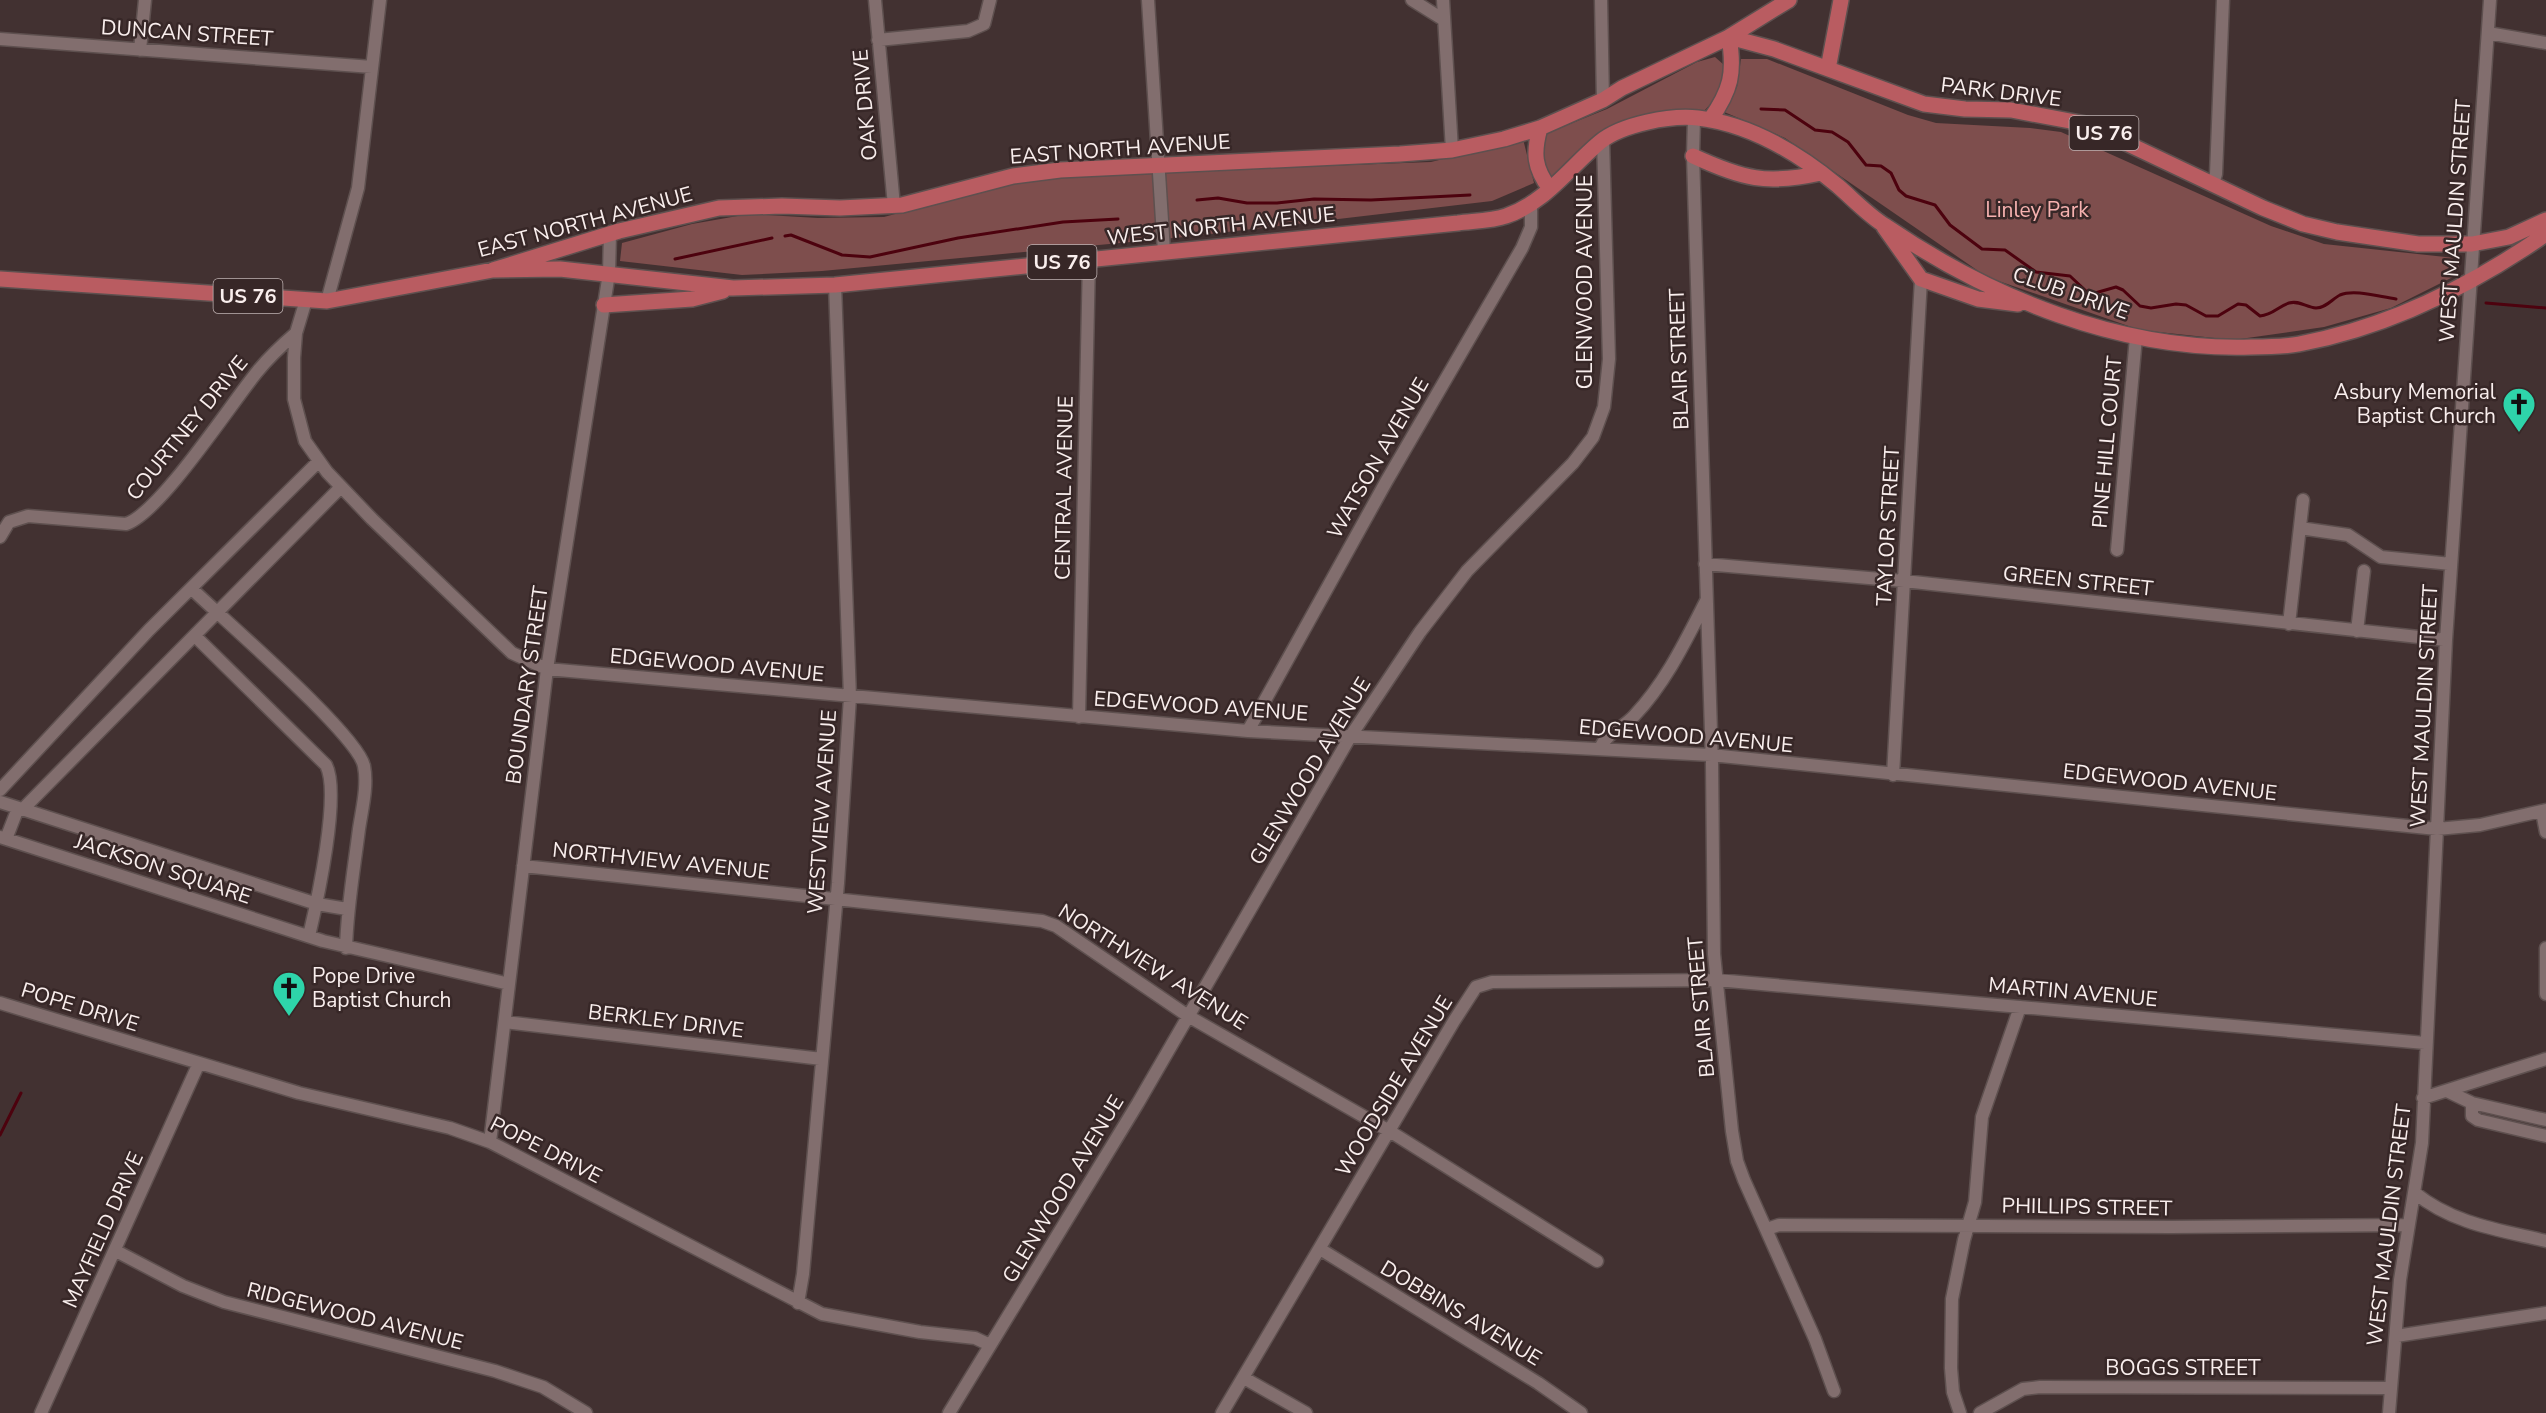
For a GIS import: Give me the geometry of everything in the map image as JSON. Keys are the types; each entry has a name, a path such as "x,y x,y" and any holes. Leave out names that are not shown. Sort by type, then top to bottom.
{"main road":[{"path":"1710,120 1722,102 1730,83 1733,63 1729,36 1789,0"},
{"path":"1828,69 1841,0"},
{"name":"US 76","path":"1603,100 1632,83 1729,36"},
{"name":"PARK DRIVE","path":"1729,36 1923,104 1965,109 2011,110 2086,124 2303,224 2337,232 2418,244 2472,244"},
{"name":"EAST NORTH AVENUE","path":"0,279 327,301 493,270 610,234 719,208 894,206 1013,176 1059,170 1452,150 1540,128 1603,100"},
{"name":"US 76","path":"1603,139 1644,123 1694,118"},
{"name":"CLUB DRIVE","path":"1694,118 1727,123 1766,138 1821,174 1882,224 1956,268 2033,306 2136,337 2213,348 2297,345 2383,322 2470,282"},
{"path":"1540,128 1534,147 1535,162 1541,177 1550,189"},
{"name":"WEST NORTH AVENUE","path":"493,270 560,269 733,288 835,285 1458,223 1507,216 1550,189 1603,139"},
{"path":"1693,156 1726,171 1759,180 1790,180 1821,174"},
{"name":"US 76","path":"2472,244 2509,237 2546,220"},
{"path":"1882,224 1922,279 1978,298 2033,306"},
{"name":"US 76","path":"2470,282 2546,234"},
{"path":"604,304 692,299 733,288"}],"street":[{"path":"140,50 146,0"},
{"path":"327,301 358,188 380,0"},
{"name":"OAK DRIVE","path":"874,0 894,206"},
{"path":"878,40 968,31 984,24 990,0"},
{"path":"1148,0 1164,252"},
{"path":"1412,0 1444,20"},
{"path":"1443,0 1452,150"},
{"path":"1601,0 1603,100"},
{"path":"2212,183 2216,174 2223,0"},
{"name":"WEST MAULDIN STREET","path":"2389,1413 2407,1225 2415,1193 2422,1143 2437,829 2436,802 2490,0"},
{"path":"2488,33 2546,43"},
{"name":"DUNCAN STREET","path":"0,39 372,68"},
{"name":"BLAIR STREET","path":"1694,118 1693,156 1711,755 1714,954 1737,1161 1815,1339 1834,1391"},
{"name":"GLENWOOD AVENUE","path":"949,1413 1096,1173 1350,737 1420,632 1467,570 1573,463 1593,436 1604,407 1609,359 1603,139"},
{"name":"WATSON AVENUE","path":"1248,731 1386,482 1522,248 1531,227 1531,202"},
{"name":"BOUNDARY STREET","path":"490,1142 547,669 609,273 610,234"},
{"name":"CENTRAL AVENUE","path":"1079,717 1089,260"},
{"name":"TAYLOR STREET","path":"1893,775 1922,279"},
{"name":"WESTVIEW AVENUE","path":"798,1303 803,1274 836,899 850,697 835,285"},
{"name":"EDGEWOOD AVENUE","path":"306,300 296,333 294,399 305,441 341,487 512,653 547,669 1248,731 1600,747 1711,755 2437,829 2480,825 2544,811"},
{"name":"COURTNEY DRIVE","path":"0,537 9,522 28,516 126,524 137,520 165,492 257,372 296,333"},
{"name":"PINE HILL COURT","path":"2117,550 2136,337"},
{"path":"0,790 149,630 319,461"},
{"name":"JACKSON SQUARE","path":"341,487 195,636 20,808 3,838 346,948 509,984"},
{"path":"2289,624 2303,500"},
{"path":"2300,528 2348,535 2381,557 2451,564"},
{"name":"GREEN STREET","path":"1705,564 1904,581 2446,640"},
{"path":"2357,631 2364,571"},
{"path":"192,589 330,719 364,763 364,793 347,909 346,948"},
{"name":"BLAIR STREET","path":"1600,747 1604,740 1633,717 1673,667 1706,600"},
{"path":"195,636 326,765 331,775 331,803 317,904 309,936"},
{"name":"JACKSON SQUARE","path":"0,802 317,904 347,909"},
{"path":"2544,811 2546,832"},
{"name":"NORTHVIEW AVENUE","path":"522,866 1042,921 1056,926 1188,1016 1391,1132 1597,1261"},
{"path":"2546,948 2546,993"},
{"name":"MARTIN AVENUE","path":"1717,980 2425,1043"},
{"name":"WOODSIDE AVENUE","path":"1222,1413 1476,987 1492,982 1717,980"},
{"name":"POPE DRIVE","path":"0,1003 299,1093 440,1125 490,1142 798,1303 832,1316 920,1332 975,1338 990,1345"},
{"path":"1960,1413 1953,1392 1950,1343 1952,1299 1964,1240 1975,1202 1982,1117 2020,1007"},
{"name":"BERKLEY DRIVE","path":"505,1022 822,1059"},
{"path":"2423,1098 2546,1059"},
{"name":"MAYFIELD DRIVE","path":"41,1413 199,1063"},
{"path":"2447,1091 2472,1103 2546,1120"},
{"path":"2472,1103 2472,1116 2478,1120 2546,1136"},
{"path":"2415,1193 2439,1211 2463,1221 2546,1241"},
{"name":"PHILLIPS STREET","path":"1767,1229 1779,1225 2171,1227 2407,1225"},
{"name":"DOBBINS AVENUE","path":"1320,1249 1538,1383 1581,1413"},
{"name":"RIDGEWOOD AVENUE","path":"116,1251 183,1286 224,1302 495,1371 543,1388 586,1413"},
{"path":"2396,1336 2546,1313"},
{"path":"1244,1378 1306,1413"},
{"name":"BOGGS STREET","path":"1980,1413 2023,1389 2040,1387 2391,1388"}],"green space":[{"path":"1715,57 1724,65 1722,78 1719,90 1705,110 1662,112 1621,123 1590,140 1551,177 1543,156 1545,134 1607,109 1697,62"},
{"name":"Linley Park","path":"1741,59 1767,59 1908,115 1936,123 2061,132 2271,226 2324,244 2455,258 2459,264 2457,275 2391,308 2324,327 2233,340 2140,330 1987,277 1785,138 1722,111 1737,87"},
{"path":"1523,139 1534,183 1492,201 1184,237 822,271 742,275 620,261 622,243 692,224 749,214 818,218 884,217 1017,181 1056,176 1431,162"}],"waterway":[{"path":"1761,109 1785,110 1815,130 1832,132 1848,142 1866,165 1881,166 1891,173 1899,190 1906,196 1935,205 1950,225 1982,249 2005,250 2036,272 2070,276 2086,291 2095,293 2116,287 2123,290 2140,306 2151,308 2176,304 2186,305 2206,316 2218,316 2238,304 2246,305 2260,316 2293,302 2320,308 2346,293 2396,299"},
{"path":"1197,200 1218,198 1247,203 1277,203 1314,199 1371,200 1470,195"},
{"path":"785,236 791,235 842,255 870,257 958,238 1063,222 1118,219"},
{"path":"675,259 772,238"},
{"path":"2486,303 2546,308"},
{"path":"0,1135 21,1093"}],"place":[{"name":"Asbury Memorial Baptist Church","path":"2519,433"},
{"name":"Pope Drive Baptist Church","path":"289,1017"}]}
